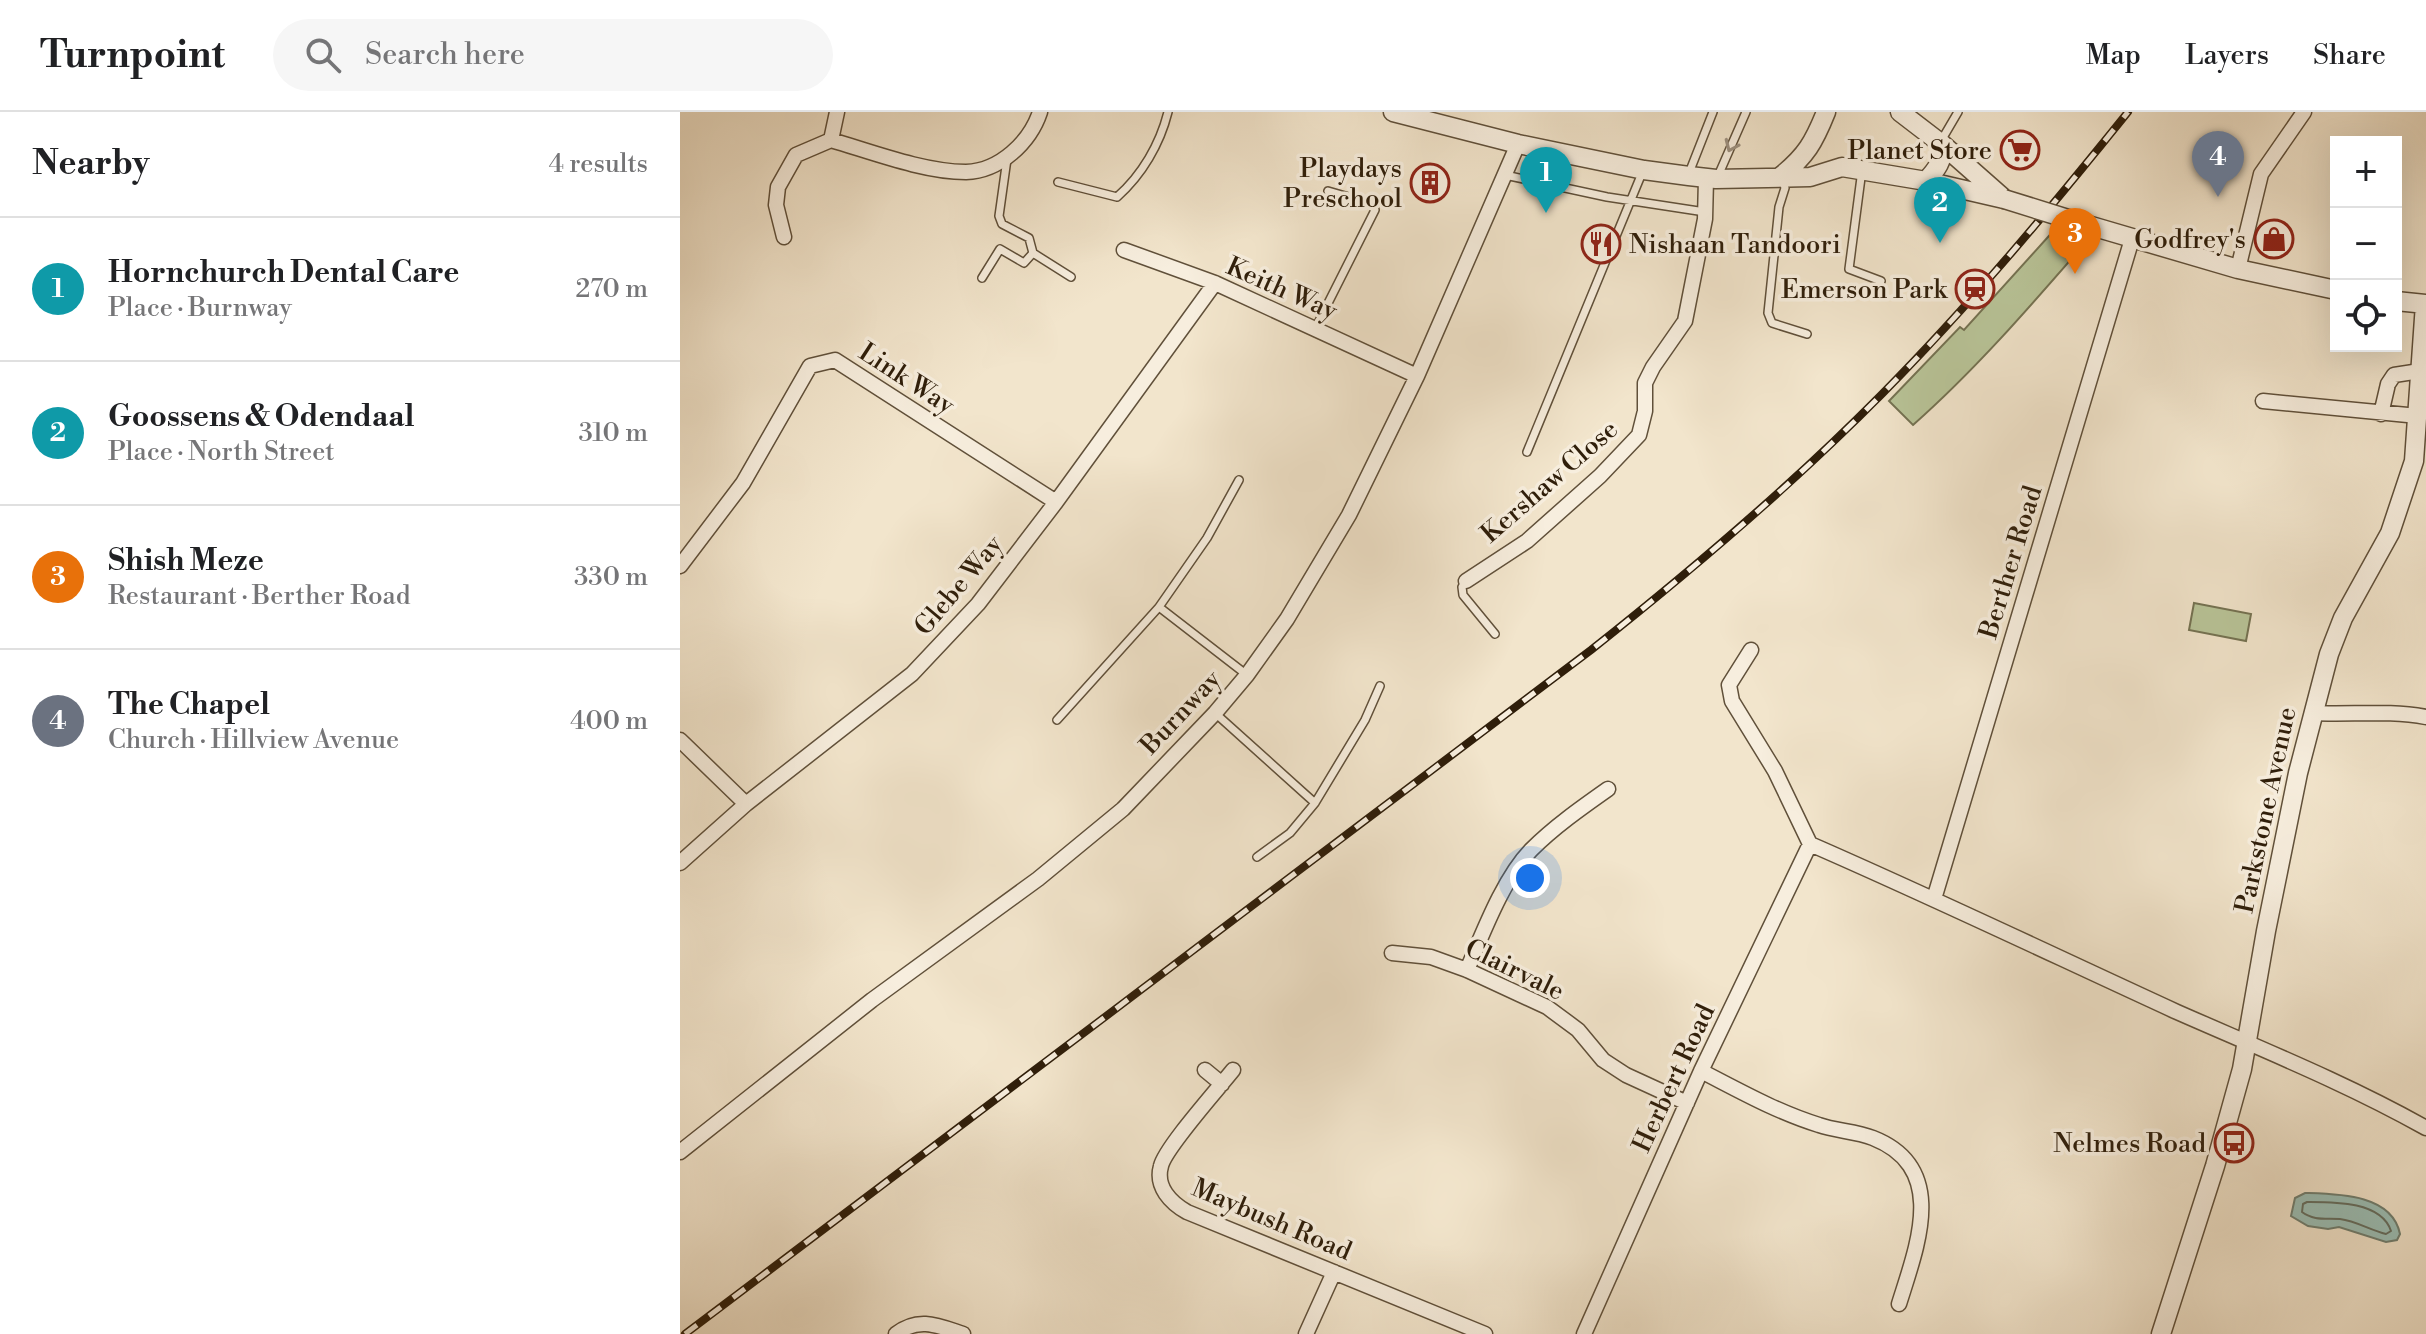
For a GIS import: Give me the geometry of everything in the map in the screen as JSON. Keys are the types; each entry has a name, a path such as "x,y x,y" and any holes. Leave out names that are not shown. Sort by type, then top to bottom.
{"street":[{"path":"831,140 837,112"},
{"path":"784,237 776,205 778,187 796,155 831,140 913,163 968,172 989,167 1007,157 1021,145 1040,112"},
{"path":"1394,112 1518,144 1644,170 1704,178 1810,177 1842,167"},
{"path":"1781,176 1801,160 1814,142 1826,112"},
{"path":"1900,112 1942,144 2004,199"},
{"path":"2238,269 2261,174 2304,112"},
{"path":"1814,142 1823,157 1842,167 1926,181 2004,199 2238,269 2330,289"},
{"name":"Burnway","path":"680,1152 872,1000 1038,879 1123,809 1247,675 1287,619 1349,515 1417,376 1518,144"},
{"path":"1926,181 1943,156 1942,144"},
{"name":"Kershaw Close","path":"1466,581 1527,541 1600,476 1639,435 1645,411 1645,383 1685,321 1705,212 1704,178"},
{"name":"Berther Road","path":"1934,899 2132,239"},
{"name":"Keith Way","path":"1124,250 1215,283 1417,376"},
{"name":"Glebe Way","path":"680,863 746,804 912,674 978,604 1215,283"},
{"path":"2402,302 2425,304"},
{"name":"Parkstone Avenue","path":"2161,1334 2215,1166 2242,1069 2298,773 2329,654 2343,618 2390,533 2420,463 2418,416 2425,304"},
{"name":"Link Way","path":"680,566 743,483 810,366 835,360 1056,502"},
{"path":"2381,414 2388,384 2394,375 2420,371"},
{"path":"2263,401 2418,416"},
{"path":"1751,650 1729,685 1732,701 1775,771 1810,844 2318,1073 2426,1128"},
{"path":"2312,713 2356,715 2399,712 2426,717"},
{"path":"680,740 746,804"},
{"path":"1467,970 1492,914 1529,852 1567,818 1608,789"},
{"name":"Herbert Road","path":"1584,1334 1701,1071 1810,844"},
{"name":"Clairvale","path":"1392,953 1431,957 1547,1007 1578,1030 1603,1060 1626,1075 1687,1103"},
{"path":"1205,1070 1222,1084"},
{"name":"Maybush Road","path":"1233,1070 1161,1166 1161,1185 1173,1205 1485,1334"},
{"path":"1701,1071 1795,1118 1872,1137 1897,1151 1915,1174 1920,1188 1922,1217 1918,1245 1899,1304"},
{"path":"1306,1334 1334,1272"},
{"path":"896,1334 929,1323 963,1334"}],"lane":[{"path":"1058,182 1117,197 1135,181 1163,132 1168,112"},
{"path":"1704,178 1713,112"},
{"path":"1704,178 1746,112"},
{"path":"1942,144 1958,112"},
{"path":"1007,157 999,216 1002,224 1029,238 1033,253 1071,277"},
{"path":"1527,452 1644,170"},
{"path":"1862,170 1849,269 1881,281"},
{"path":"1505,175 1631,201 1705,212"},
{"path":"1781,176 1785,188 1779,207 1768,313 1772,323 1807,334"},
{"path":"1315,329 1375,210 1373,204 1328,191"},
{"path":"982,278 1000,249 1024,263 1033,253"},
{"path":"1057,720 1159,607 1207,538 1239,480"},
{"path":"1466,581 1462,587 1463,595 1495,634"},
{"path":"1159,607 1247,675"},
{"path":"1257,857 1290,833 1315,803 1365,720 1380,686"},
{"path":"1215,713 1315,803"}],"green space":[{"path":"2057,227 2070,231 2081,244 2080,249 1979,362 1913,425 1889,401 1960,327 1964,330"},
{"path":"2194,603 2251,614 2246,641 2189,630"}],"water":[{"path":"2305,1193 2347,1196 2375,1204 2395,1221 2400,1234 2397,1240 2386,1242 2339,1227 2308,1226 2291,1216 2295,1198"}],"railway":[{"path":"685,1334 1591,650 1703,558 1812,462 1915,360 2009,256 2128,112"}],"place":[{"name":"Planet Store","path":"2020,150"},
{"name":"Playdays Preschool","path":"1430,183"},
{"name":"The Chapel","path":"2218,197"},
{"name":"Hornchurch Dental Care","path":"1546,213"},
{"name":"Godfrey's","path":"2274,239"},
{"name":"Goossens & Odendaal","path":"1940,243"},
{"name":"Nishaan Tandoori","path":"1601,244"},
{"name":"Shish Meze","path":"2075,274"},
{"name":"Emerson Park","path":"1975,289"},
{"name":"Nelmes Road","path":"2234,1143"}]}
